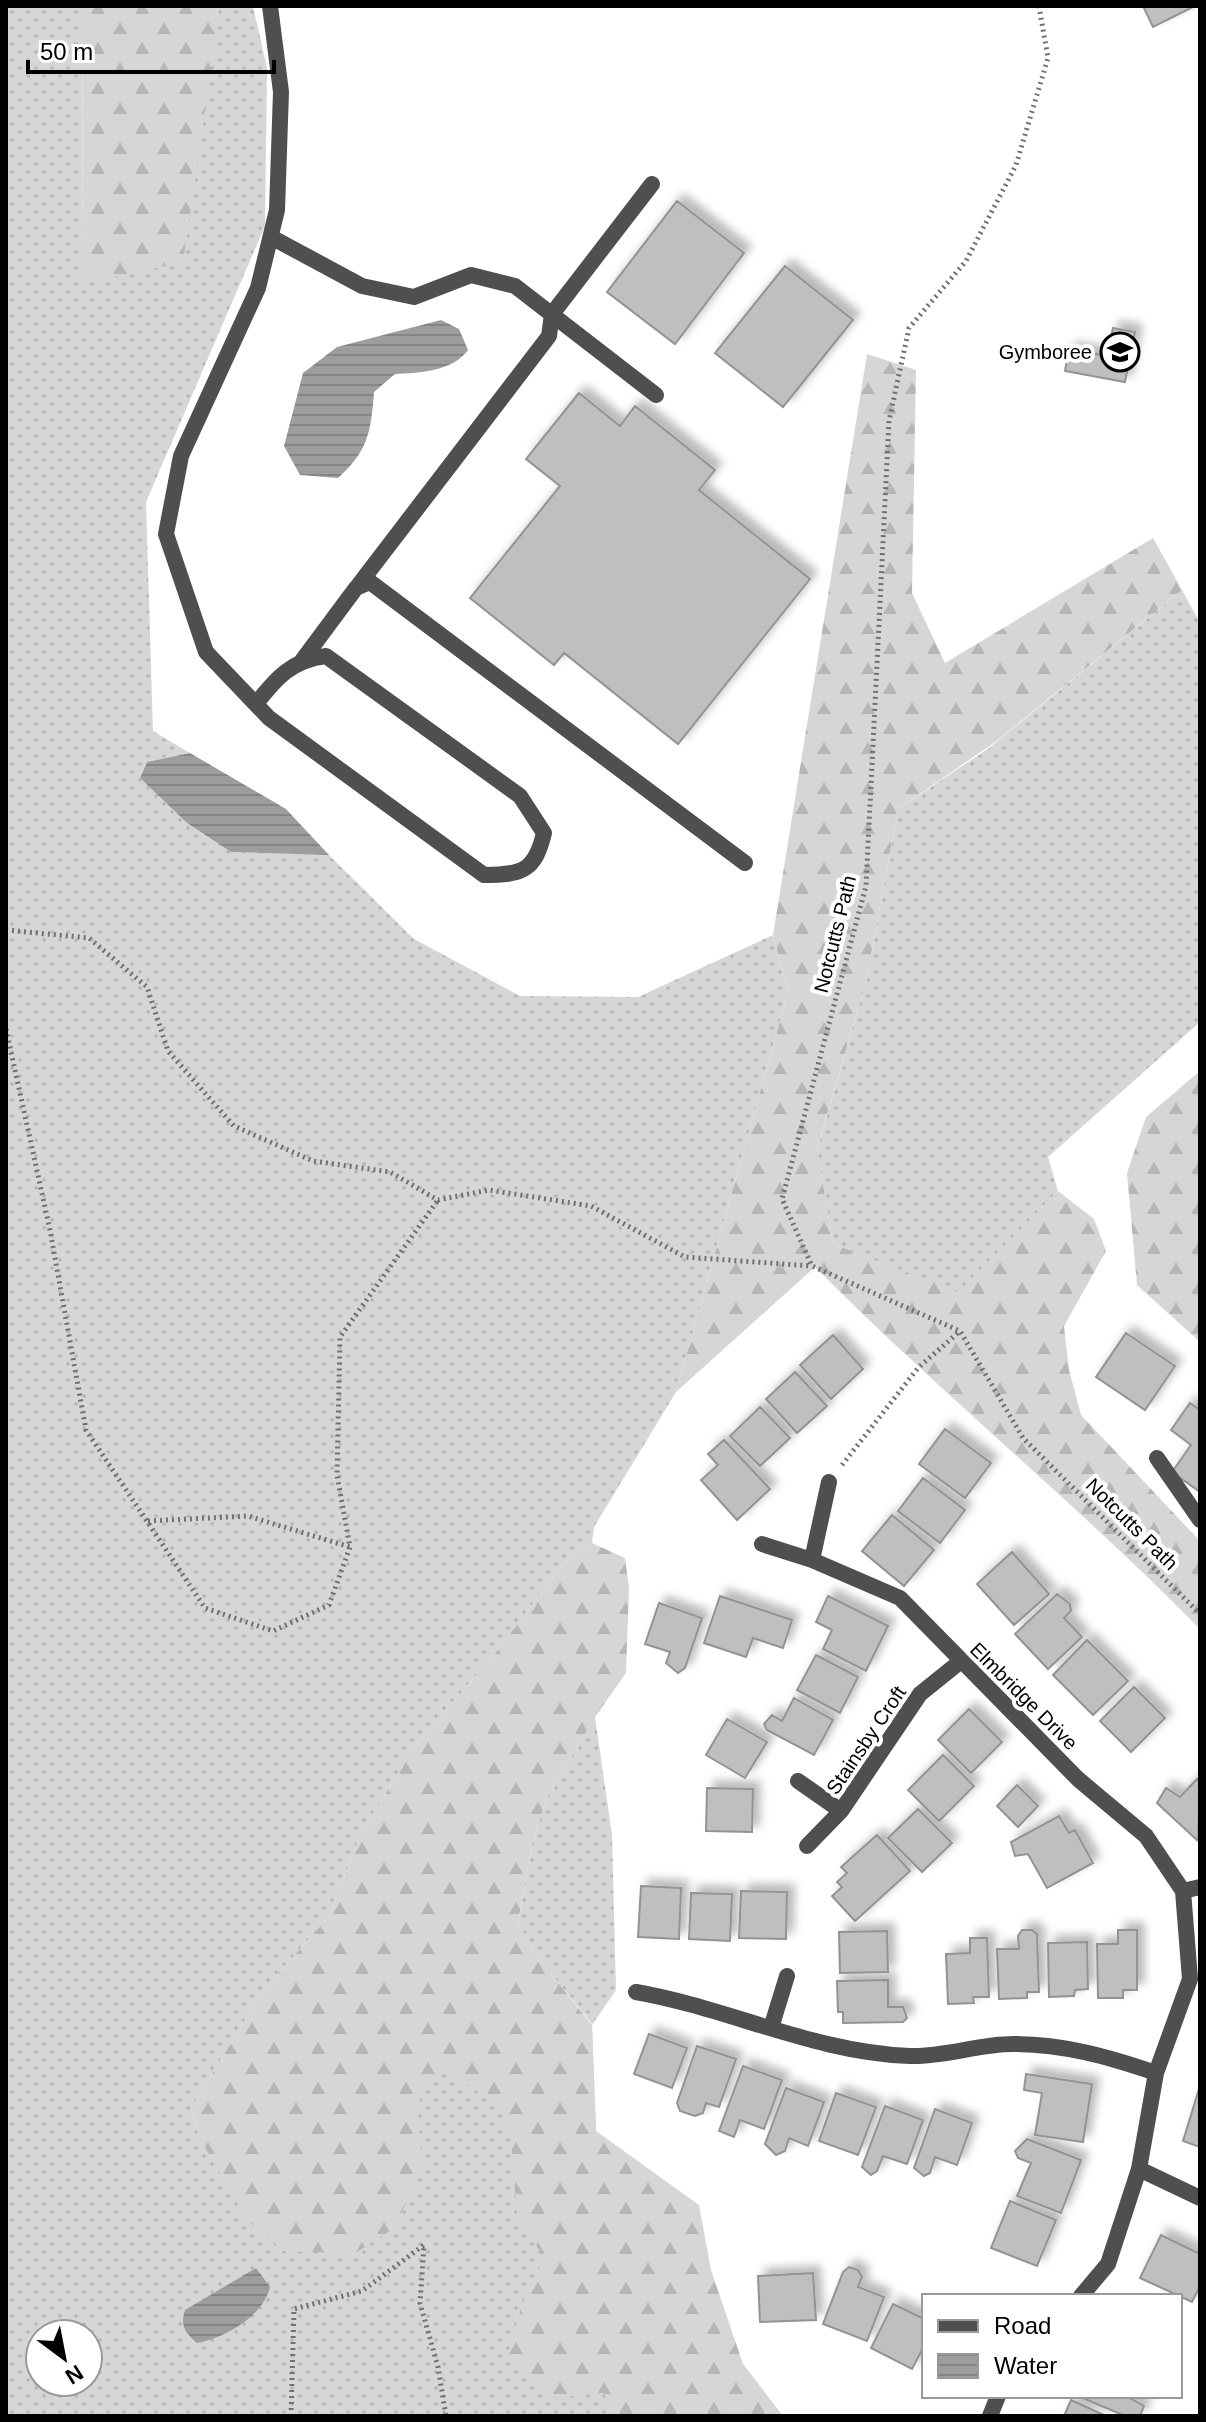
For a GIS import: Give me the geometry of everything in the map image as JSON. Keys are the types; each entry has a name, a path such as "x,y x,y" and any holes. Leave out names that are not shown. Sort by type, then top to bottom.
{"street":[{"path":"256,704 278,675 301,662 326,656 520,796 544,833 539,855 530,866 510,875 484,875 269,718 206,652 166,534 181,456 258,288 277,210 281,92 270,6"},
{"path":"301,662 549,336 552,314 652,184"},
{"path":"271,237 362,286 414,297 471,275 515,286 656,395"},
{"path":"356,588 370,582 745,863"},
{"path":"1157,1458 1200,1520"},
{"path":"812,1560 829,1482"},
{"name":"Elmbridge Drive","path":"762,1544 812,1560 900,1598 1078,1779 1146,1836 1192,1889 1190,1979 1156,2073 1139,2169 1108,2264 1083,2294"},
{"name":"Stainsby Croft","path":"807,1846 841,1811 920,1694 961,1661"},
{"name":"Stainsby Croft","path":"798,1781 841,1811"},
{"path":"771,2028 787,1976"},
{"path":"636,1992 685,2001 836,2045 911,2056 1013,2044 1088,2050 1156,2073"},
{"path":"1139,2169 1200,2198"}],"path":[{"name":"Notcutts Path","path":"812,1266 782,1199 866,886 889,421 909,328 966,261 1016,165 1048,58 1039,6"},
{"path":"6,930 89,938 147,987 168,1051 234,1126 313,1161 390,1172 438,1200 489,1190 591,1206 685,1257 812,1266 960,1331 918,1368 829,1482"},
{"path":"6,1029 50,1230 86,1430 205,1608 273,1631 329,1605 350,1547 337,1475 340,1337 438,1200"},
{"name":"Notcutts Path","path":"960,1331 1023,1438 1200,1614"},
{"path":"147,1521 248,1516 350,1547"},
{"path":"291,2416 294,2309 362,2291 424,2245 420,2303 438,2367 446,2416"}],"green space":[{"path":"6,6 82,6 83,284 219,14 214,6 253,6 267,68 265,226 146,502 153,731 190,753 147,762 140,778 187,823 231,852 329,855 414,939 520,996 638,997 773,935 788,992 676,1392 594,1527 592,1543 568,1558 493,1656 412,1749 358,1840 330,1915 261,1993 191,2109 198,2133 414,2067 592,2024 535,1954 518,1922 532,1845 546,1799 595,1717 612,1835 616,1990 592,2025 596,2131 677,2416 6,2416"},
{"path":"82,6 214,6 219,14 183,262 83,284"},
{"path":"867,354 916,370 912,593 945,663 1153,538 1182,590 998,740 898,809 866,982 817,1149 833,1244 958,1292 1058,1191 1094,1219 1106,1251 1064,1326 1069,1370 1081,1415 1200,1541 1200,1629 815,1267 676,1392 788,992 773,935"},
{"path":"1182,590 1200,623 1200,1022 1048,1157 1058,1191 958,1293 833,1244 817,1150 866,982 898,809 989,748"},
{"path":"1200,1071 1200,1342 1137,1285 1127,1173 1146,1117"},
{"path":"592,1543 625,1558 629,1588 626,1673 595,1717 546,1799 532,1845 518,1922 535,1954 592,2025 596,2131 699,2205 711,2270 743,2364 783,2416 618,2416 604,2393 550,2398 508,2354 522,2304 544,2258 517,2215 511,2140 502,2109 448,2071 423,2079 418,2111 422,2162 416,2183 393,2229 354,2254 284,2251 247,2220 199,2137 191,2109 261,1993 330,1915 358,1840 412,1749 493,1656 568,1558"}],"water":[{"path":"441,320 459,329 468,350 462,357 445,367 395,374 374,392 366,440 348,468 338,478 300,475 284,446 303,373 337,347"},
{"path":"190,753 286,809 329,855 231,852 187,823 140,778 147,762"},
{"path":"256,2268 270,2287 260,2307 242,2324 220,2336 197,2343 189,2336 183,2320 185,2310"}],"building":[{"path":"1143,6 1195,6 1153,27"},
{"path":"677,201 744,253 675,344 607,292"},
{"path":"785,266 853,320 783,407 715,353"},
{"name":"Gymboree","path":"1113,328 1135,332 1125,382 1065,371 1069,349 1107,356"},
{"path":"579,393 620,426 635,406 715,470 699,490 810,579 678,744 564,653 554,665 470,598 560,486 526,459"},
{"path":"1126,1333 1175,1366 1145,1410 1096,1377"},
{"path":"833,1335 863,1369 831,1399 800,1365"},
{"path":"795,1372 827,1406 797,1433 766,1399"},
{"path":"1190,1403 1200,1410 1200,1492 1172,1472 1191,1445 1171,1430"},
{"path":"760,1407 790,1438 760,1466 730,1436"},
{"path":"945,1429 991,1463 965,1498 919,1464"},
{"path":"724,1440 770,1489 737,1520 701,1480 718,1465 708,1454"},
{"path":"923,1478 965,1510 940,1543 898,1511"},
{"path":"892,1515 934,1550 904,1586 862,1551"},
{"path":"1012,1552 1049,1594 1014,1625 977,1584"},
{"path":"1057,1594 1070,1604 1071,1611 1064,1618 1082,1637 1048,1669 1015,1634"},
{"path":"720,1596 792,1620 783,1648 753,1638 746,1657 704,1643"},
{"path":"828,1596 888,1626 866,1671 823,1649 832,1630 816,1622"},
{"path":"659,1603 702,1618 685,1668 678,1673 666,1663 670,1652 645,1644"},
{"path":"1087,1640 1128,1681 1093,1715 1053,1675"},
{"path":"816,1655 858,1677 840,1713 797,1690"},
{"path":"1134,1687 1165,1718 1131,1752 1100,1721"},
{"path":"794,1698 833,1720 814,1755 767,1730 764,1724 772,1715 782,1721"},
{"path":"969,1709 1002,1742 971,1773 938,1740"},
{"path":"727,1719 767,1742 745,1778 706,1755"},
{"path":"943,1755 974,1786 939,1821 908,1790"},
{"path":"1197,1779 1200,1782 1198,1841 1157,1803 1166,1788 1180,1797"},
{"path":"1017,1785 1038,1806 1018,1827 997,1806"},
{"path":"707,1788 753,1789 752,1832 706,1831"},
{"path":"918,1809 952,1843 922,1872 888,1838"},
{"path":"1059,1816 1069,1833 1075,1830 1093,1863 1047,1888 1028,1854 1015,1856 1011,1842"},
{"path":"877,1835 910,1871 855,1921 832,1896 842,1887 837,1882 847,1873 841,1867"},
{"path":"641,1886 681,1888 679,1939 638,1937"},
{"path":"741,1891 787,1892 786,1939 739,1938"},
{"path":"691,1893 732,1894 730,1941 689,1939"},
{"path":"1022,1930 1032,1930 1037,1934 1039,1992 1027,1992 1027,1998 999,1999 997,1949 1019,1949 1018,1936"},
{"path":"1118,1930 1137,1930 1137,1990 1123,1990 1123,1998 1098,1998 1097,1944 1118,1944"},
{"path":"887,1931 888,1972 840,1973 839,1932"},
{"path":"970,1938 987,1938 989,1997 973,1997 974,2003 948,2004 946,1954 970,1953"},
{"path":"1087,1942 1088,1989 1075,1990 1074,1996 1049,1997 1048,1943"},
{"path":"888,1980 888,2007 903,2007 907,2018 903,2022 843,2023 843,2012 838,2012 837,1981"},
{"path":"649,2034 687,2048 672,2088 634,2074"},
{"path":"697,2046 736,2059 719,2107 706,2103 703,2113 695,2116 680,2111 677,2103"},
{"path":"743,2066 782,2080 764,2129 740,2120 734,2137 719,2131"},
{"path":"1026,2074 1092,2084 1083,2142 1035,2135 1042,2093 1024,2090"},
{"path":"786,2088 824,2102 808,2146 789,2138 785,2151 776,2155 765,2144"},
{"path":"1200,2090 1200,2147 1183,2141"},
{"path":"836,2093 876,2107 858,2155 819,2141"},
{"path":"885,2106 923,2120 907,2164 883,2156 877,2171 871,2175 862,2167"},
{"path":"935,2109 972,2123 957,2165 935,2157 930,2173 924,2176 914,2168"},
{"path":"1027,2139 1081,2160 1061,2213 1017,2196 1031,2163 1018,2158 1015,2151"},
{"path":"1010,2201 1056,2220 1037,2266 991,2248"},
{"path":"1161,2235 1200,2254 1200,2286 1192,2302 1182,2297 1182,2294 1175,2294 1140,2278"},
{"path":"849,2267 858,2270 862,2277 858,2287 884,2297 867,2341 823,2324 843,2272"},
{"path":"813,2273 816,2320 760,2322 758,2276"},
{"path":"893,2304 922,2318 922,2350 912,2369 871,2348"},
{"path":"1083,2398 1130,2398 1144,2406 1140,2416 1125,2416"},
{"path":"1071,2400 1106,2416 1064,2416"}],"place":[{"name":"Gymboree","path":"1120,352"}]}
